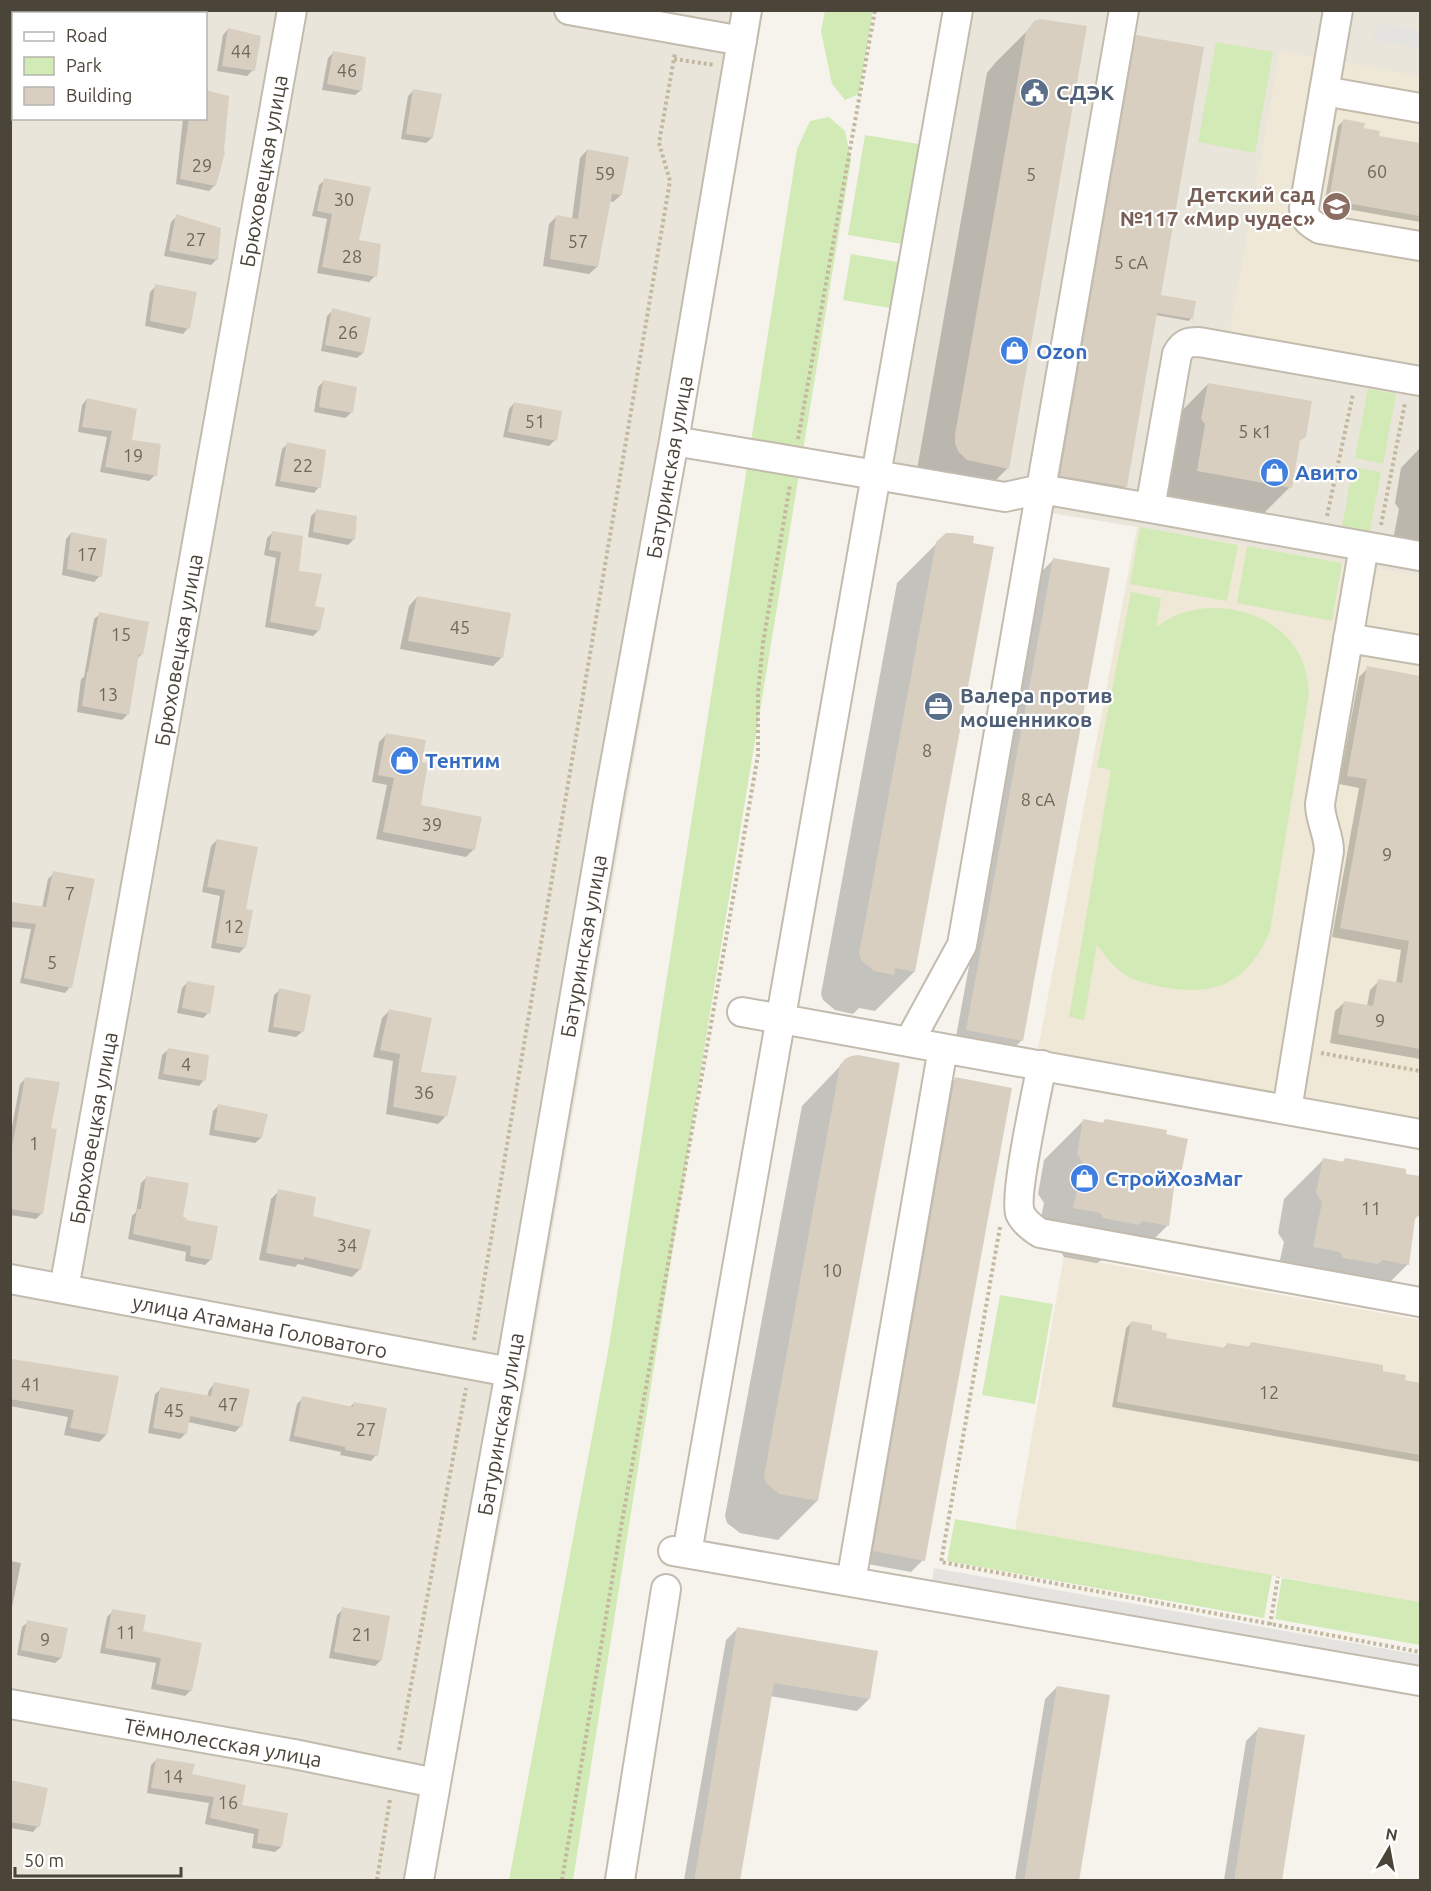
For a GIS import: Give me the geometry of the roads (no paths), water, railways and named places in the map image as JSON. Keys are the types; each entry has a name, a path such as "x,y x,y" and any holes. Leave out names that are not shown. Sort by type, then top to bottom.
{"street":[{"name":"Брюховецкая улица","path":"64,1289 292,10"},
{"path":"569,10 742,41"},
{"name":"Батуринская улица","path":"419,1881 510,1372 608,801 674,441 747,10"},
{"path":"958,10 782,1019 680,1552 1420,1681"},
{"path":"909,1042 962,945 1124,10"},
{"path":"1338,10 1304,216 1310,224 1320,229 1420,246"},
{"path":"1324,91 1420,108"},
{"path":"1150,508 1177,354 1181,346 1188,342 1199,342 1415,380"},
{"path":"674,441 1005,498 1041,489 1420,556"},
{"path":"1287,1110 1329,851 1329,838 1320,818 1320,804 1348,638 1370,547"},
{"path":"1348,638 1420,650"},
{"path":"742,1012 1420,1134"},
{"path":"851,1582 943,1048"},
{"path":"1042,1065 1020,1188 1020,1212 1028,1226 1040,1233 1420,1302"},
{"name":"улица Атамана Головатого","path":"10,1279 510,1372"},
{"path":"620,1881 666,1589"},
{"name":"Тёмнолесская улица","path":"10,1704 294,1754 435,1783"}],"place":[{"name":"СДЭК","path":"1035,92"},
{"name":"Детский сад №117 «Мир чудес»","path":"1336,206"},
{"name":"Ozon","path":"1015,351"},
{"name":"Авито","path":"1274,472"},
{"name":"Валера против мошенников","path":"939,707"},
{"name":"Тентим","path":"404,760"},
{"name":"СтройХозМаг","path":"1084,1178"}]}
